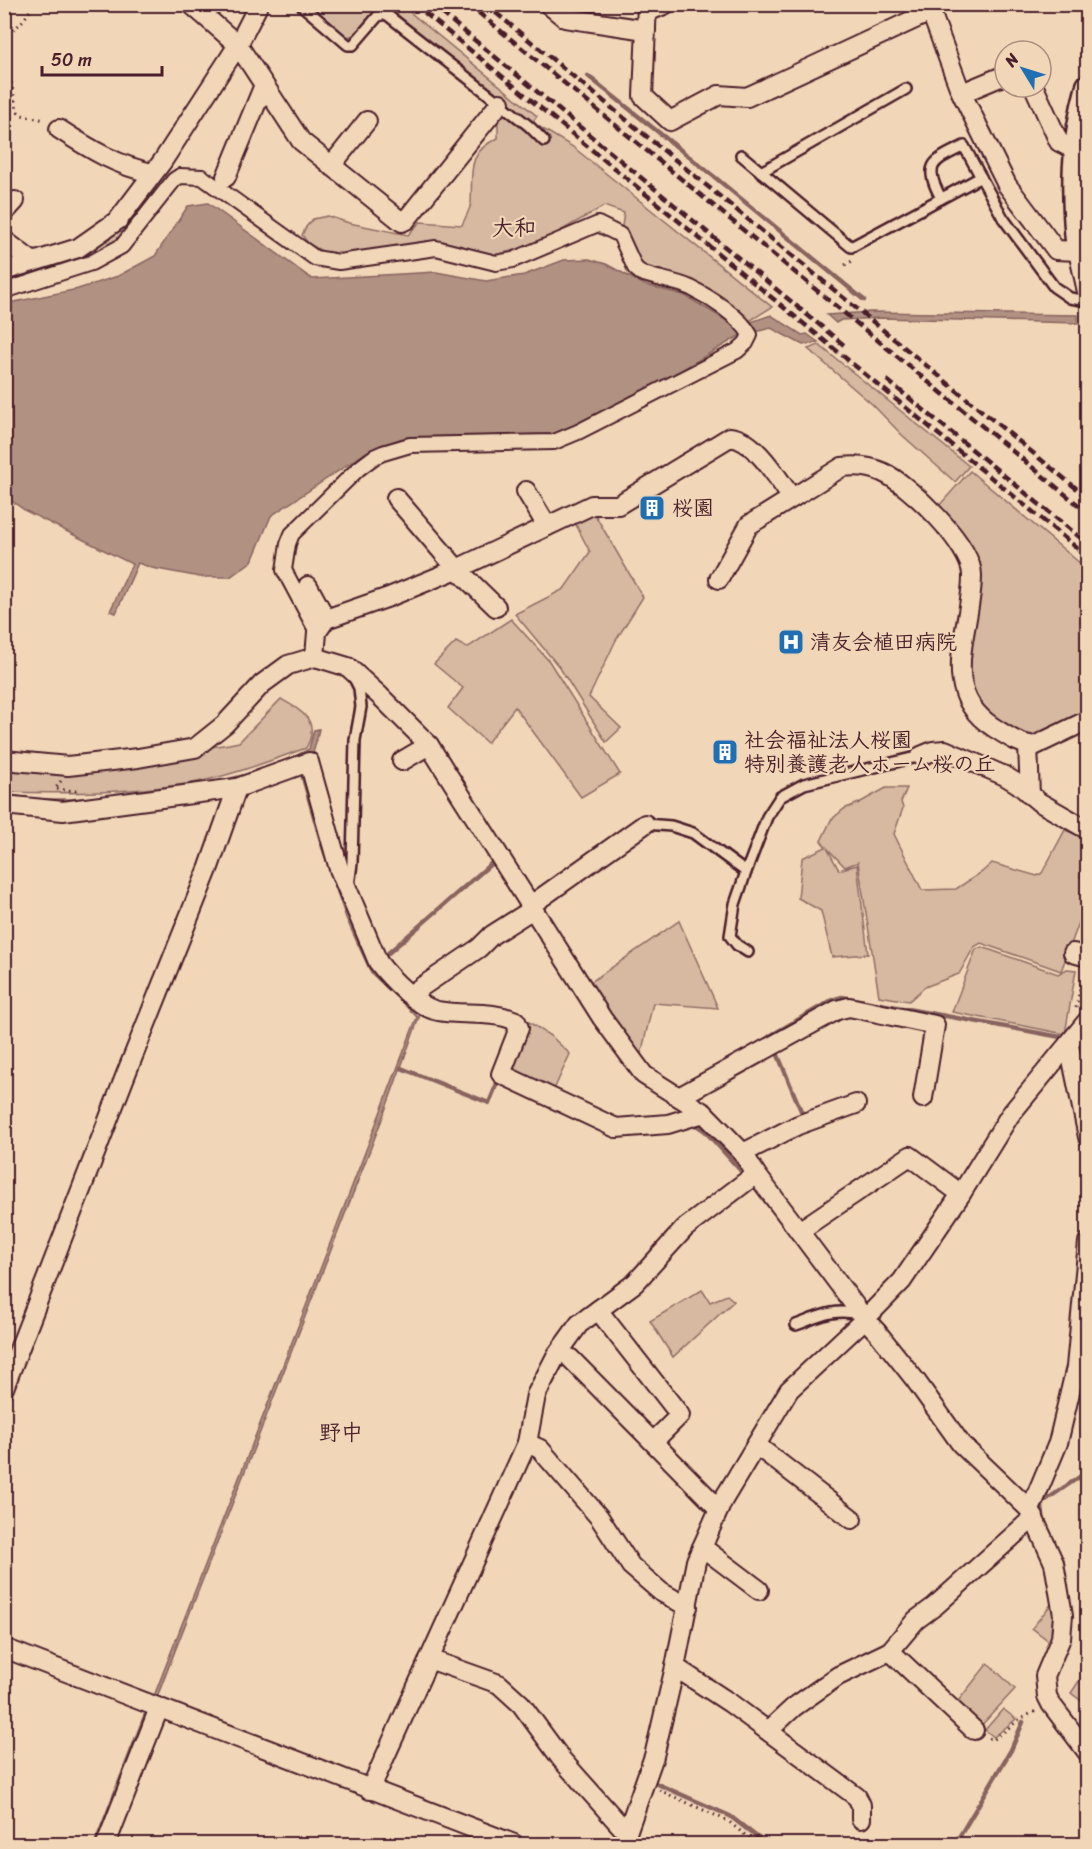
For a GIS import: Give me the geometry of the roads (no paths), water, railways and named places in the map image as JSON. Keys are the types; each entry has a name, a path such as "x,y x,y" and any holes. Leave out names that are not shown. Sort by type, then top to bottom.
{"street":[{"path":"191,4 238,45 300,141 402,222 406,220 500,103"},
{"path":"4,272 78,248 118,220 153,173 238,45 259,4"},
{"path":"548,4 562,25 647,15 666,4"},
{"path":"647,15 643,96 670,121 719,95 747,97 929,8 962,93 1007,185 1056,250 1078,250"},
{"path":"962,93 993,80"},
{"path":"226,177 264,85"},
{"path":"1088,86 1075,150 1073,206 1078,250 1088,296"},
{"path":"1039,99 1059,142 1075,150"},
{"path":"331,166 367,121"},
{"path":"59,129 82,144 133,169 153,173"},
{"path":"4,291 91,263 122,246 174,180 180,176 202,177 315,258 339,262 436,248 496,263 513,260 598,224 620,235 635,267 641,273 690,288 733,315 745,326 750,335 746,343 737,351 554,442 410,445 374,457 358,468 292,534 288,544 284,570 321,625"},
{"path":"4,240 33,262"},
{"path":"321,625 457,569 592,505 618,505 730,437 736,437 764,457 792,498"},
{"path":"719,579 749,525 842,467 869,466 885,473 928,506 947,528 969,560 973,574 961,651 961,676 966,698 981,719 1012,739 1034,746 1088,720"},
{"path":"526,491 547,526"},
{"path":"396,498 457,569 496,607"},
{"path":"308,586 321,625 315,657"},
{"path":"4,760 68,766 138,758 195,748 225,724 262,684 288,665 315,657 348,667 380,696 429,746 602,1018 644,1075 704,1113 743,1153 756,1174 863,1317 916,1381 961,1444 1032,1514 1054,1563 1063,1615 1060,1638 1045,1676 1047,1696 1088,1753"},
{"path":"1028,745 1030,795"},
{"path":"402,761 429,746"},
{"path":"921,756 933,750 945,750 1005,776 1039,802 1088,830"},
{"path":"4,805 63,811 237,788 309,762 339,869 378,962 385,972 426,1007 437,1011 503,1015 516,1021 519,1028 501,1074 616,1128 668,1124 704,1113"},
{"path":"4,1388 209,867 237,788"},
{"path":"411,994 479,948 492,935 645,824"},
{"path":"679,1097 837,1010 849,1007 935,1025 923,1098"},
{"path":"625,1839 654,1756 688,1607 696,1561 719,1509 789,1390 902,1281 961,1194 1010,1114 1088,1020"},
{"path":"1069,1045 1088,1137"},
{"path":"743,1153 798,1125 856,1104"},
{"path":"799,1231 910,1156 961,1194"},
{"path":"370,1790 527,1443 536,1395 551,1366 579,1324 635,1283 685,1228 756,1174"},
{"path":"768,1731 794,1707 838,1676 890,1651 916,1620 935,1606 1032,1514 1082,1368 1088,1242"},
{"path":"598,1310 680,1415 653,1442"},
{"path":"570,1358 719,1509"},
{"path":"527,1443 540,1449 599,1516 631,1566 661,1592 688,1607"},
{"path":"756,1445 852,1519"},
{"path":"702,1547 759,1590"},
{"path":"4,1648 514,1845"},
{"path":"890,1651 974,1730"},
{"path":"429,1659 499,1684 521,1704 625,1839"},
{"path":"675,1667 730,1703 857,1797 861,1805 861,1819"},
{"path":"106,1845 159,1708"}],"lane":[{"path":"300,4 348,45 353,45 378,16 386,14 529,126 544,141"},
{"path":"761,172 906,89"},
{"path":"941,198 933,185 931,174 933,165 939,158 964,146 1003,218 1054,287 1070,298 1088,301"},
{"path":"741,155 851,247 981,177"},
{"path":"348,667 359,688 361,707 355,740 352,863 348,891"},
{"path":"748,952 737,945 730,936 735,904 767,817 780,797 804,784 921,756"},
{"path":"645,824 670,826 693,833 746,872"},
{"path":"796,1324 832,1311 848,1311 863,1317"}],"waterway":[{"path":"588,76 864,300"},
{"path":"386,955 493,862"},
{"path":"772,1041 770,1036 832,1000 842,997 1066,1038"},
{"path":"1077,1041 1088,1039"},
{"path":"775,1048 804,1118"},
{"path":"401,1068 489,1103 498,1081 500,1082"},
{"path":"692,1125 705,1131 744,1177"},
{"path":"552,1383 565,1359"},
{"path":"1044,1523 1043,1502 1088,1471"},
{"path":"955,1844 1011,1750 1023,1722"},
{"path":"653,1782 730,1816 757,1837 759,1840 757,1844"}],"railway":[{"path":"414,4 1088,557"},
{"path":"431,4 845,346"},
{"path":"468,4 1088,513"},
{"path":"485,4 1088,498"},
{"path":"887,380 1088,544"}],"place":[{"name":"桜園","path":"652,508"},
{"name":"清友会植田病院","path":"791,642"},
{"name":"社会福祉法人桜園 特別養護老人ホーム桜の丘","path":"725,752"}],"district":[{"name":"大和","path":"514,227"},
{"name":"野中","path":"341,1432"}]}
